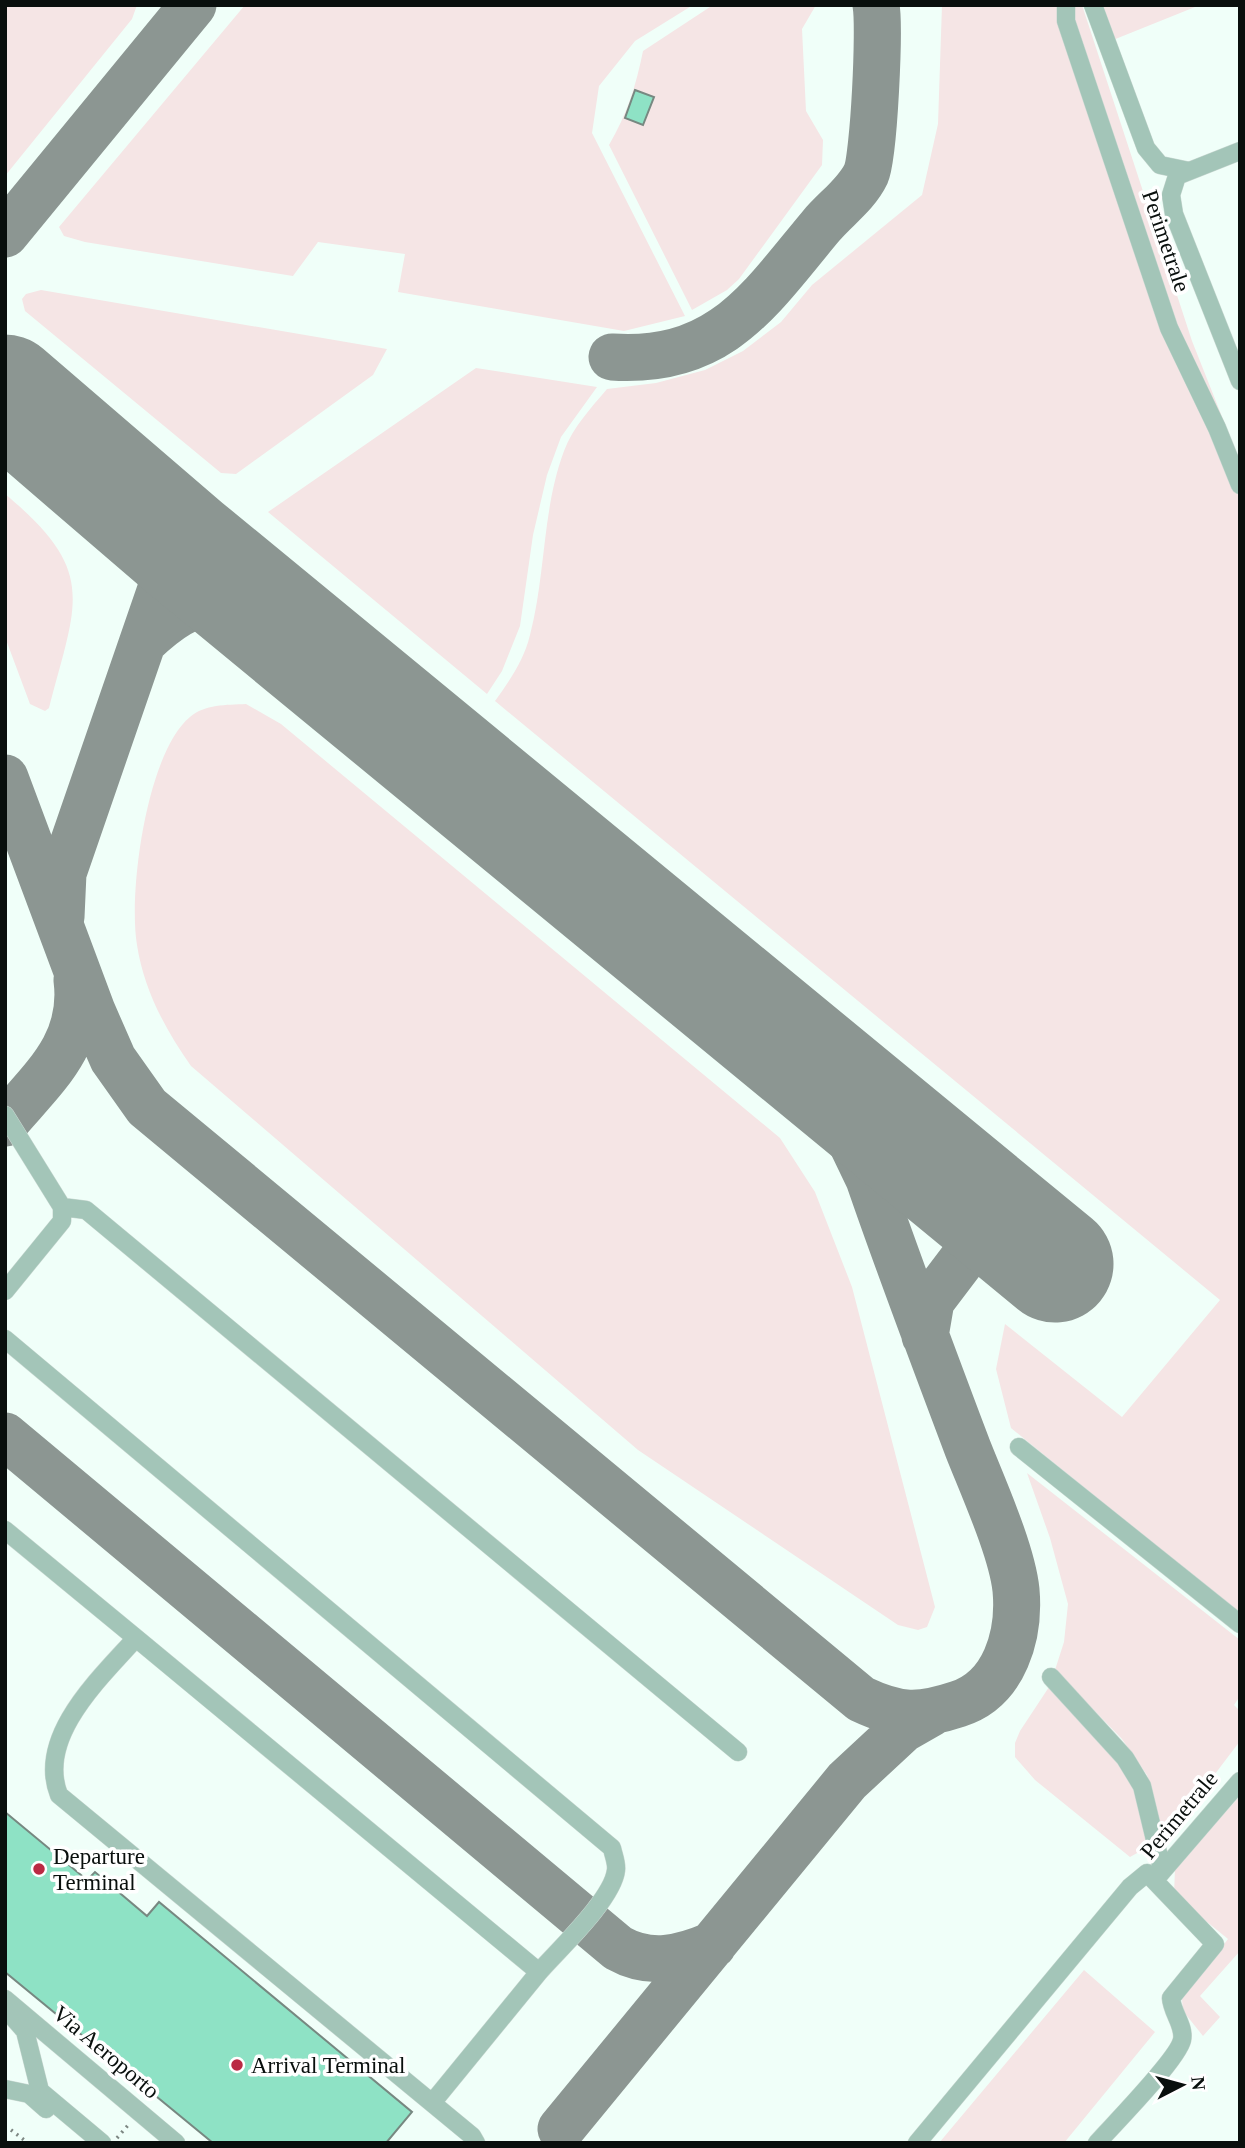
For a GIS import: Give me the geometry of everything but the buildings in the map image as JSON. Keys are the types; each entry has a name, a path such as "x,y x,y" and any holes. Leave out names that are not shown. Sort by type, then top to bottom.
{"street":[{"name":"Perimetrale","path":"1066,5 1066,21 1169,328 1217,428 1240,485"},
{"path":"1093,5 1146,148 1160,165 1189,171"},
{"path":"1240,151 1177,176 1171,195 1174,214 1240,381"},
{"path":"5,1115 62,1207 62,1221 5,1291"},
{"path":"62,1207 86,1210 738,1752"},
{"path":"5,1339 612,1848 617,1868 603,1898 432,2103"},
{"path":"1019,1447 1240,1625"},
{"path":"5,1530 539,1972"},
{"path":"136,1638 113,1664 61,1735 54,1756 53,1780 60,1795 472,2136 476,2143"},
{"path":"1051,1677 1086,1711 1125,1758 1142,1786 1159,1875 1215,1944 1171,1998 1172,2008 1183,2030 1177,2050 1097,2143"},
{"name":"Perimetrale","path":"1159,1875 1240,1782"},
{"path":"917,2143 1130,1887 1147,1873 1159,1875"},
{"name":"Via Aeroporto","path":"5,1999 172,2140"},
{"path":"5,2009 25,2031 40,2091 102,2143"},
{"path":"5,2089 29,2094 86,2143"},
{"path":"172,2140 191,2143"}],"path":[{"path":"113,2143 139,2113"},
{"path":"11,2130 28,2143"}],"shaded area":[{"path":"5,5 137,5 132,19 5,176"},
{"path":"245,5 693,5 635,41 599,86 592,133 685,316 624,331 398,292 405,254 318,242 293,276 85,242 64,236 59,227"},
{"path":"713,5 816,5 802,29 806,111 823,140 822,165 739,279 727,290 692,310 609,145 630,100 643,51"},
{"path":"942,5 1082,5 1192,341 1240,462 1240,1614 1011,1428 996,1369 1005,1324 1122,1417 1220,1300 495,701 520,661 530,635 552,496 564,451 577,426 595,403 607,389 656,383 705,370 743,351 781,322 812,285 922,195 938,124"},
{"path":"1101,5 1200,5 1113,40"},
{"path":"41,290 387,349 373,375 236,474 221,473 25,311 22,299 26,294"},
{"path":"476,368 597,387 561,437 547,475 533,535 520,626 502,671 487,694 268,512"},
{"path":"5,494 35,521 55,545 67,568 72,590 72,614 67,641 49,708 45,711 30,704 5,637"},
{"path":"246,704 281,724 780,1138 815,1192 852,1287 935,1607 927,1627 918,1630 898,1625 638,1450 191,1066 157,1008 140,962 135,921 138,859 152,791 162,760 175,735 190,717 202,710"},
{"path":"1027,1473 1240,1640 1240,1696 1234,1705 1240,1711 1240,1741 1165,1840 1147,1775 1122,1739 1055,1670 1064,1642 1068,1604 1050,1538"},
{"path":"1049,1687 1107,1746 1131,1779 1148,1847 1130,1857 1035,1780 1015,1757 1015,1743 1020,1731"},
{"path":"1240,1796 1240,1951 1200,1996 1220,2017 1203,2036 1183,2011 1182,1999 1228,1939 1174,1895 1175,1868"},
{"path":"1084,1970 1155,2032 1064,2143 939,2143"}],"taxiway":[{"path":"5,234 193,5"},
{"path":"612,357 650,356 682,350 710,338 734,322 778,279 857,189 866,174 872,143 877,63 876,5"},
{"path":"61,917 63,873 161,589 156,543 135,509 113,485"},
{"path":"143,642 179,614 195,606 211,603 245,608 286,628"},
{"path":"5,778 92,1011 113,1059 147,1107 861,1699 898,1712 932,1711 974,1697 998,1673 1012,1642 1015,1625 1017,1607 1013,1574 996,1519 869,1179 845,1129 790,1048"},
{"path":"5,1123 47,1075 68,1042 78,1003 77,980"},
{"path":"925,1336 931,1301 975,1243 978,1225 975,1209 961,1188"},
{"path":"5,1436 618,1948 630,1954 653,1959 677,1957 713,1945"},
{"path":"561,2129 847,1781 903,1729 931,1713"}],"runway":[{"path":"5,393 184,547 1055,1264"}],"place":[{"name":"Departure Terminal","path":"39,1869"},
{"name":"Arrival Terminal","path":"237,2065"}]}
